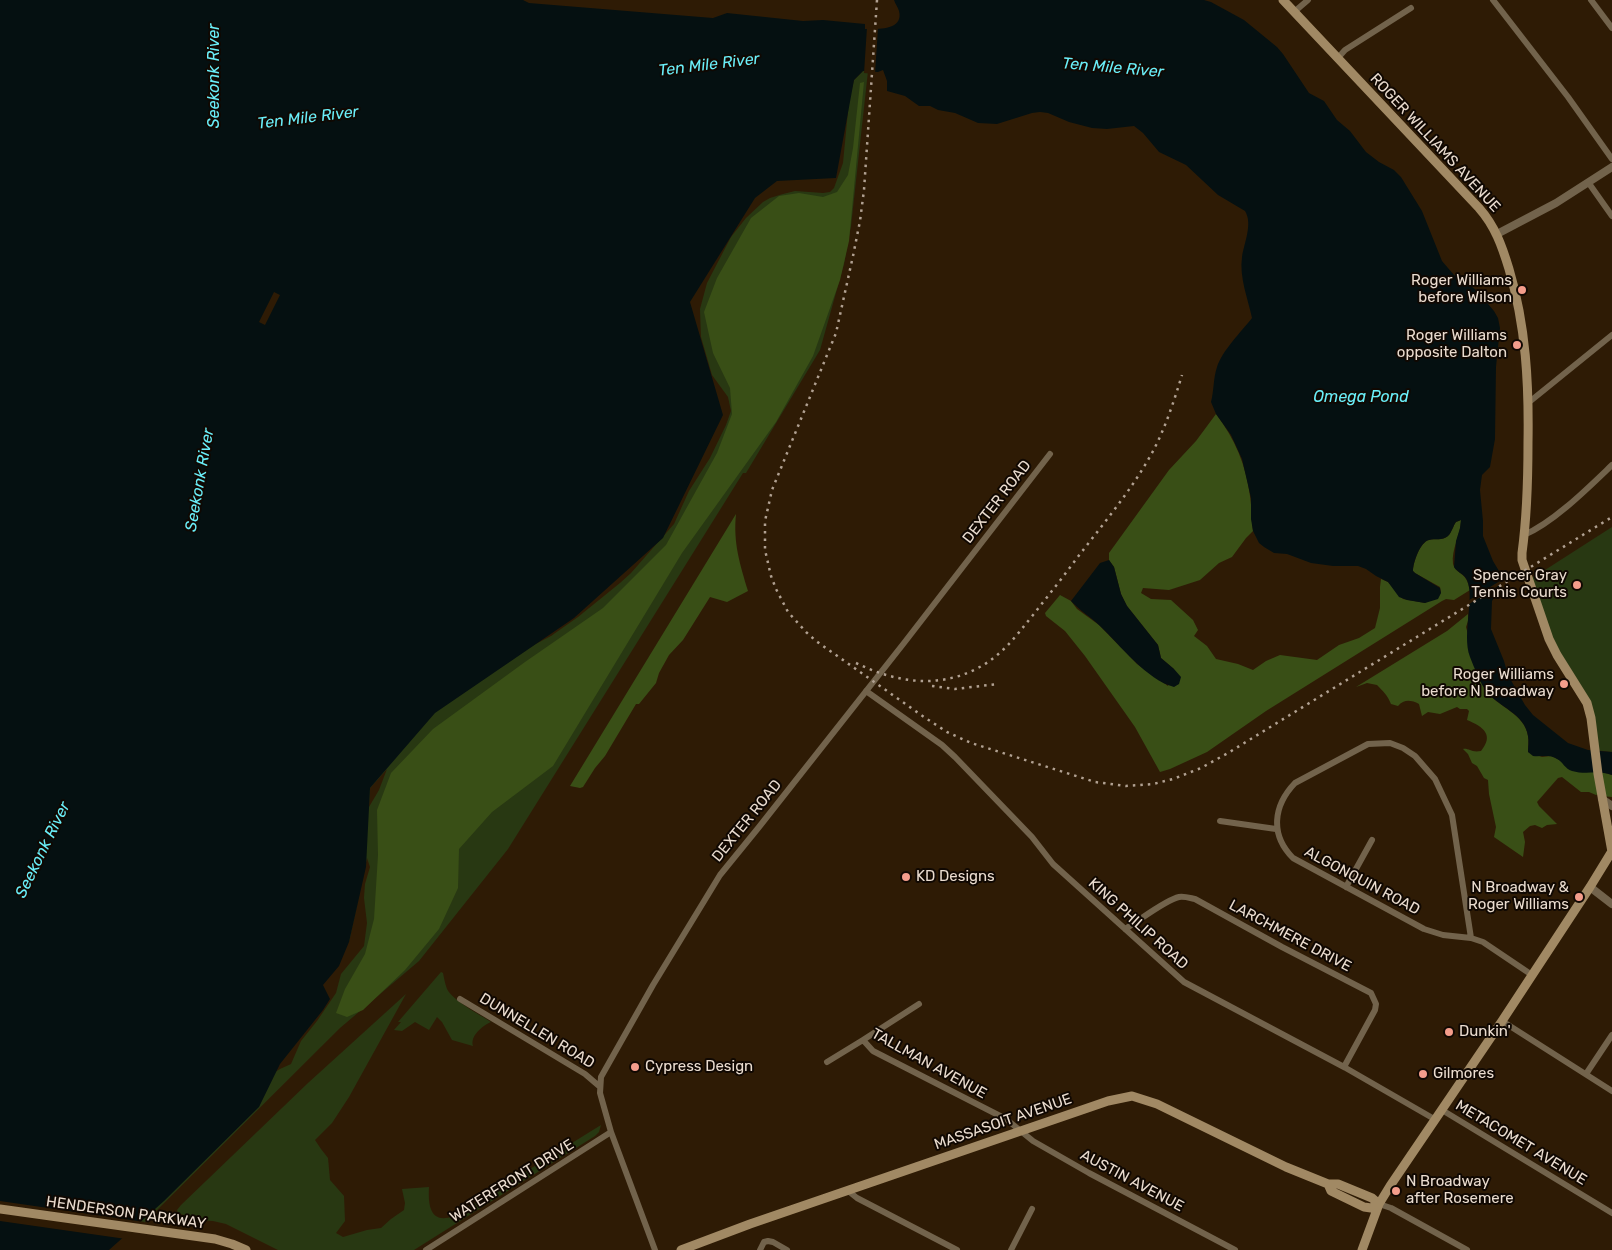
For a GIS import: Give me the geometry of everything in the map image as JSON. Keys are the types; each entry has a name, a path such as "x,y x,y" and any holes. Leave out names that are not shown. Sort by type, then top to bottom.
{"main road":[{"name":"ROGER WILLIAMS AVENUE","path":"1283,0 1479,208 1489,219 1497,234 1511,277 1518,307 1527,370 1528,491 1522,560 1549,639 1587,703 1612,851"},
{"path":"1362,1250 1379,1204 1390,1186 1502,1021 1612,851"},
{"name":"MASSASOIT AVENUE","path":"681,1250 848,1190 1124,1097 1136,1097 1157,1104 1286,1166 1328,1184 1338,1184 1372,1198 1379,1204"},
{"name":"HENDERSON PARKWAY","path":"0,1209 219,1240 246,1250"}],"street":[{"path":"1294,12 1308,0"},
{"path":"1493,0 1612,159"},
{"path":"1591,0 1612,28"},
{"path":"1337,59 1345,50 1411,8"},
{"path":"1497,234 1556,203 1612,167"},
{"path":"1588,182 1612,216"},
{"path":"1528,403 1612,335"},
{"name":"DEXTER ROAD","path":"599,1086 605,1069 653,985 720,875 759,828 1050,454"},
{"path":"1524,536 1538,529 1591,486 1612,465"},
{"name":"KING PHILIP ROAD","path":"866,691 942,745 1032,837 1052,862 1188,985 1344,1067 1436,1120"},
{"path":"1220,821 1276,829 1282,802 1288,791 1295,784 1368,744 1390,743 1403,748 1415,756 1435,779 1450,809 1471,938"},
{"path":"1602,799 1612,806"},
{"name":"ALGONQUIN ROAD","path":"1276,829 1287,852 1293,858 1433,932 1484,942 1532,975"},
{"path":"1346,887 1372,840"},
{"path":"1590,887 1612,904"},
{"name":"LARCHMERE DRIVE","path":"1125,929 1170,900 1180,897 1195,899 1371,993 1376,1004 1375,1010 1344,1067"},
{"name":"DUNNELLEN ROAD","path":"460,999 585,1074 599,1086"},
{"path":"863,1040 919,1004"},
{"path":"1502,1021 1612,1091"},
{"path":"1586,1074 1612,1035"},
{"name":"TALLMAN AVENUE","path":"827,1062 863,1040 873,1051 1006,1119 1019,1131"},
{"path":"599,1086 611,1132 655,1250"},
{"name":"METACOMET AVENUE","path":"1442,1110 1612,1213"},
{"name":"AUSTIN AVENUE","path":"1019,1131 1104,1182 1235,1250"},
{"name":"WATERFRONT DRIVE","path":"426,1250 611,1132"},
{"path":"848,1190 857,1198 957,1250"},
{"path":"1379,1204 1391,1208 1467,1250"},
{"path":"1011,1250 1032,1209"},
{"path":"760,1250 764,1242 768,1241 787,1250"}],"green space":[{"path":"863,71 868,71 851,226 844,264 820,350 746,473 743,473 508,849 419,961 340,1028 144,1223 135,1219 275,1072 291,1064 301,1041 336,993 341,974 364,946 367,923 364,898 365,884 370,867 367,858 349,942 371,744 528,648 551,636 578,617 631,573 674,524 689,491 710,458 731,411 728,397 712,375 701,337 700,309 707,283 731,237 746,218 763,202 770,198 795,191 823,193 830,192 834,188 843,163 849,101 854,80","holes":["387,769 379,790 369,807 370,788"]},
{"path":"864,82 849,241 840,280 813,356 776,422 682,553 553,766 492,812 459,849 458,888 439,929 405,970 363,1010 347,1017 336,1013 345,989 365,954 374,919 378,855 377,810 391,773 433,729 603,608 666,545 717,453 732,414 730,388 713,353 704,312 717,278 751,218 779,196 799,193 823,197 837,192 848,175 860,83"},
{"path":"1216,414 1229,433 1239,453 1246,474 1253,531 1232,557 1219,563 1200,580 1169,590 1143,588 1141,593 1151,599 1171,600 1193,620 1198,630 1194,636 1207,646 1216,659 1253,670 1266,661 1280,655 1317,660 1339,645 1359,638 1375,628 1380,608 1381,579 1388,582 1403,599 1425,603 1441,593 1440,587 1413,571 1418,553 1423,545 1431,539 1448,536 1456,522 1461,520 1453,553 1453,564 1455,569 1466,579 1470,590 1454,600 1446,599 1442,601 1266,711 1207,752 1160,772 1135,727 1085,656 1065,631 1046,616 1045,613 1060,595 1071,601 1077,609 1099,625 1137,664 1168,686 1174,669 1161,658 1158,645 1127,606 1121,594 1114,567 1109,560 1109,553 1169,470 1196,441"},
{"path":"736,514 736,544 748,591 727,602 710,597 683,640 669,655 656,683 639,704 636,704 605,756 583,787 570,786"},
{"path":"1612,527 1612,752 1594,750 1583,700 1559,662 1528,581"},
{"path":"1468,614 1466,627 1482,684 1491,697 1517,716 1522,722 1528,736 1528,752 1542,757 1551,756 1588,772 1602,772 1612,775 1612,797 1602,796 1601,793 1596,795 1589,792 1581,792 1562,777 1558,778 1537,802 1557,824 1547,825 1542,828 1535,825 1530,826 1523,832 1525,842 1523,857 1494,837 1496,827 1488,780 1484,778 1463,749 1481,751 1487,740 1487,736 1482,729 1467,720 1469,711 1457,707 1440,714 1428,712 1422,716 1419,704 1408,701 1398,706 1391,704 1387,696 1377,685 1367,683 1356,687 1447,631"},
{"path":"441,972 450,994 460,1003 491,1022 475,1035 473,1046 452,1040 437,1017 429,1030 415,1022 402,1031 394,1030 401,1022 398,1022"},
{"path":"406,994 349,1097 332,1123 315,1140 328,1158 330,1180 344,1196 345,1221 336,1233 343,1237 381,1228 404,1210 405,1203 402,1189 429,1187 430,1206 435,1216 446,1218 454,1216 601,1125 599,1132 414,1250 278,1250 226,1224 198,1220 178,1213 177,1210 181,1205 308,1083"}],"water":[{"path":"0,0 523,0 529,3 713,18 727,13 803,21 823,20 865,24 865,29 888,28 897,22 899,11 894,0 1204,0 1211,2 1244,20 1277,47 1309,93 1324,101 1337,120 1350,131 1366,152 1394,170 1401,177 1422,211 1442,261 1454,275 1477,291 1498,318 1500,328 1496,367 1495,439 1490,467 1482,475 1480,490 1483,536 1501,579 1501,587 1492,601 1491,629 1508,675 1533,715 1568,743 1588,750 1612,752 1612,775 1572,771 1554,757 1533,756 1528,752 1528,736 1522,722 1484,688 1473,665 1468,647 1470,592 1465,577 1454,567 1456,541 1461,520 1456,522 1448,536 1431,539 1423,545 1418,553 1413,571 1440,588 1441,593 1438,599 1425,603 1399,597 1388,582 1358,566 1333,566 1311,563 1287,554 1274,553 1259,543 1253,531 1251,498 1242,459 1231,435 1216,414 1211,402 1219,361 1227,348 1252,318 1244,288 1241,265 1248,228 1245,211 1218,195 1186,165 1159,152 1143,133 1134,126 1107,129 1092,128 1040,112 997,124 978,123 955,113 938,110 930,106 919,106 905,96 887,91 887,81 883,70 878,72 863,71 854,80 836,178 777,181 755,198 690,302 723,415 663,538 574,618 435,713 370,788 366,867 349,942 339,966 323,985 330,999 280,1064 259,1107 164,1201 109,1250 0,1250"},
{"path":"1109,560 1114,567 1121,594 1127,606 1158,645 1161,658 1181,677 1179,684 1174,687 1144,670 1100,626 1071,601 1100,563"}],"pier":[{"path":"867,27 878,28 875,74 864,73"},
{"path":"274,292 280,295 265,325 259,322"},
{"path":"1503,579 1503,583 1466,606 1466,602"},
{"path":"0,1201 145,1222 126,1239 0,1221"}],"railway":[{"path":"877,0 864,190 853,256 836,333 772,490 765,521 765,550 776,589 788,612 806,632 924,717 947,732 971,743 1095,782 1126,786 1153,784 1173,779 1201,768 1228,753 1612,517"},
{"path":"856,663 871,670 901,679 931,681 946,679 976,669 1001,652 1050,594 1135,481 1161,434 1182,375"},
{"path":"932,686 955,689 998,684"}],"place":[{"name":"Roger Williams before Wilson","path":"1522,290"},
{"name":"Roger Williams opposite Dalton","path":"1517,345"},
{"name":"Spencer Gray Tennis Courts","path":"1577,585"},
{"name":"Roger Williams before N Broadway","path":"1564,684"},
{"name":"KD Designs","path":"906,877"},
{"name":"N Broadway & Roger Williams","path":"1579,897"},
{"name":"Dunkin'","path":"1449,1032"},
{"name":"Cypress Design","path":"635,1067"},
{"name":"Gilmores","path":"1423,1074"},
{"name":"N Broadway after Rosemere","path":"1396,1191"}],"water label":[{"name":"Ten Mile River","path":"709,65"},
{"name":"Ten Mile River","path":"1113,68"},
{"name":"Seekonk River","path":"214,76"},
{"name":"Ten Mile River","path":"308,118"},
{"name":"Omega Pond","path":"1361,397"},
{"name":"Seekonk River","path":"200,480"},
{"name":"Seekonk River","path":"43,850"}]}
